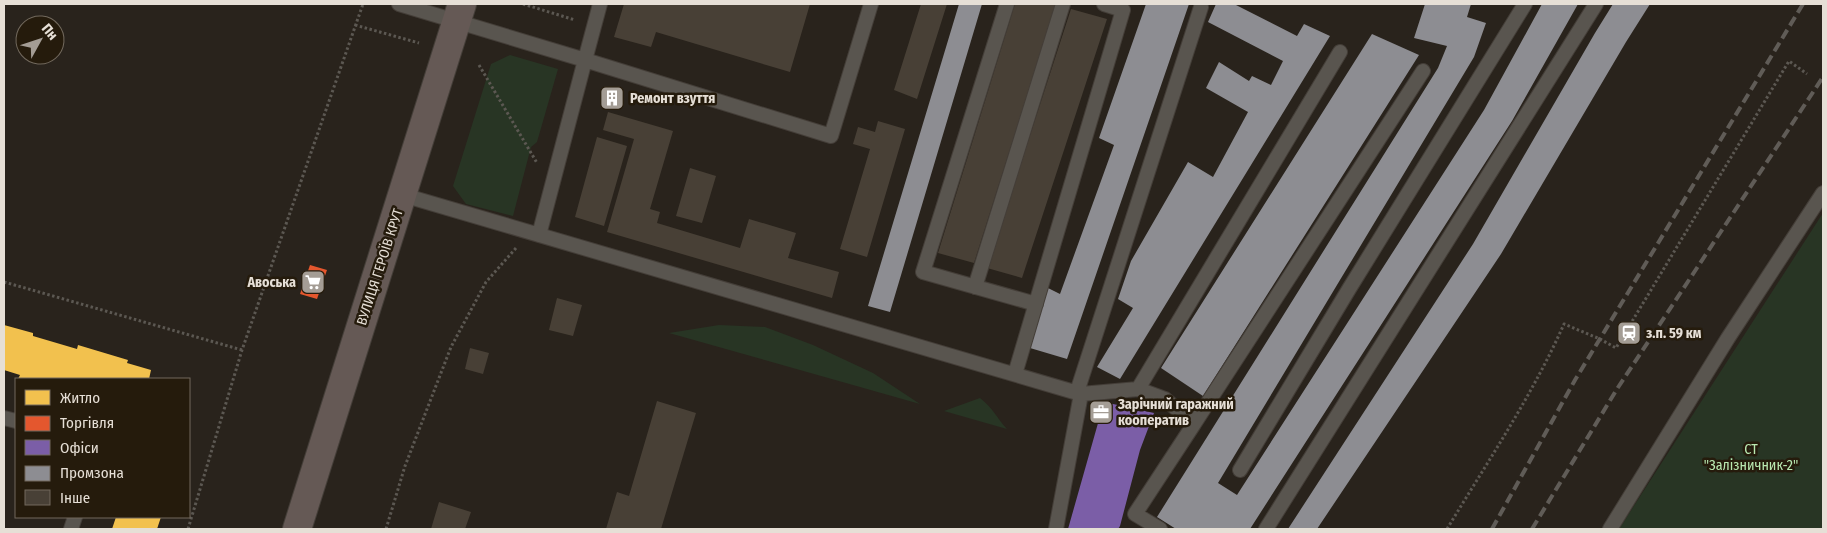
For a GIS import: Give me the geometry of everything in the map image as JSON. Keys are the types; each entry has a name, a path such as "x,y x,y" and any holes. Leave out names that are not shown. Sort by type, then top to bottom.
{"main road":[{"name":"ВУЛИЦЯ ГЕРОЇВ КРУТ","path":"297,529 459,13"}],"lane":[{"path":"399,4 459,13 585,60 831,136 871,4"},
{"path":"534,233 551,187 600,4"},
{"path":"1007,4 923,272 1036,304"},
{"path":"974,287 1063,4"},
{"path":"1015,374 1123,10 1104,4"},
{"path":"1240,470 1525,4"},
{"path":"1266,529 1596,4"},
{"path":"1056,529 1079,393 1201,7"},
{"path":"1138,388 1340,52"},
{"path":"1160,529 1135,514 1424,71"},
{"path":"1610,529 1728,338 1823,193"},
{"path":"403,195 1079,393 1138,388 1165,399 1194,424"}],"path":[{"path":"188,529 242,350 363,4"},
{"path":"523,4 594,26"},
{"path":"355,25 419,44"},
{"path":"1447,529 1521,410 1548,361 1564,324 1616,348 1789,61 1807,74"},
{"path":"479,65 551,187"},
{"path":"386,529 405,466 451,347 486,282 534,233"},
{"path":"4,282 242,350"}],"green space":[{"path":"510,55 558,69 537,142 531,147 513,216 466,204 453,186 491,64"},
{"name":"СТ \"Залізничник-2\"","path":"1823,213 1823,529 1619,529"},
{"path":"719,325 765,327 813,345 873,373 920,404 669,333"},
{"path":"980,398 991,409 1007,429 944,411"}],"building: Житло":[{"path":"4,325 77,349 78,345 128,360 127,363 151,370 149,378 18,378 20,375 4,370"},
{"path":"116,518 161,518 157,529 112,529"}],"building: Торгівля":[{"name":"Авоська","path":"310,265 327,270 317,299 300,294"}],"building: Офіси":[{"path":"1104,402 1154,413 1140,450 1118,529 1068,529"}],"building: Промзона":[{"path":"959,4 982,4 890,312 868,306"},
{"path":"1146,4 1189,4 1067,359 1030,348 1048,288 1060,294 1114,145 1099,138"},
{"path":"1216,4 1234,4 1297,36 1304,24 1330,36 1120,379 1097,367 1133,308 1118,299 1131,261 1188,162 1213,177 1248,112 1206,88 1219,62 1249,81 1252,76 1271,85 1283,61 1208,22"},
{"path":"1425,4 1471,4 1467,17 1486,23 1474,57 1218,483 1237,495 1484,110 1542,4 1578,4 1512,121 1250,529 1176,529 1157,517 1438,68 1447,46 1414,38"},
{"path":"1613,4 1650,4 1501,254 1317,529 1288,529 1473,244"},
{"path":"1372,34 1419,55 1203,396 1161,368"}],"building: Інше":[{"path":"624,4 810,4 790,72 656,32 651,47 614,37"},
{"path":"921,4 947,4 917,99 894,90"},
{"path":"1015,4 1056,4 974,263 938,253"},
{"path":"1071,9 1107,19 1022,278 987,268"},
{"name":"Ремонт взуття","path":"612,88 618,89 613,108 607,107"},
{"path":"608,112 673,131 650,209 660,212 657,223 740,248 749,219 796,233 788,258 839,272 832,298 607,232 634,139 603,130"},
{"path":"878,121 905,129 867,257 840,249 870,149 853,144 858,127 875,132"},
{"path":"597,137 627,146 604,226 575,217"},
{"path":"690,168 716,176 702,223 676,216"},
{"path":"557,298 582,305 573,336 549,330"},
{"path":"470,348 489,353 483,374 465,369"},
{"path":"657,401 696,413 661,529 606,529 617,492 629,496"},
{"path":"439,502 471,512 465,529 431,529"}],"railway":[{"path":"1492,529 1575,380 1803,4"},
{"path":"1532,529 1617,389 1823,77"}],"place":[{"name":"Ремонт взуття","path":"612,98"},
{"name":"Авоська","path":"313,282"},
{"name":"з.п. 59 км","path":"1629,333"},
{"name":"Зарічний гаражний кооператив","path":"1101,412"}]}
